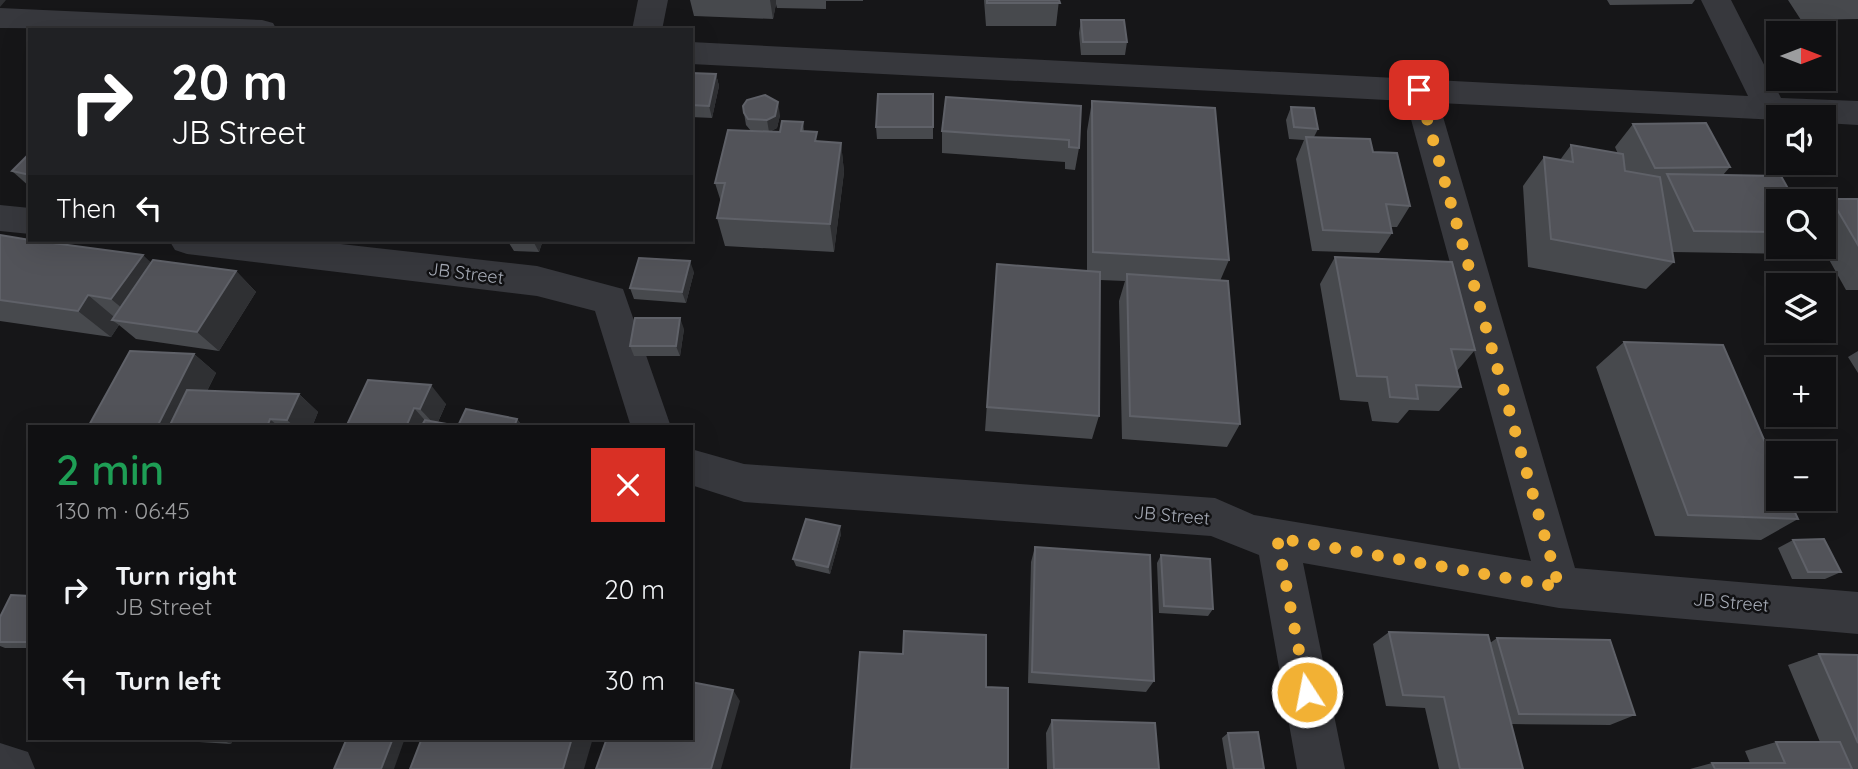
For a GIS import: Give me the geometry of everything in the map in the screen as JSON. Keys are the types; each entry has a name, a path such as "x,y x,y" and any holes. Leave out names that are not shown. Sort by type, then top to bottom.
{"street":[{"path":"204,26 219,0"},
{"path":"647,28 653,0"},
{"path":"1716,0 1769,105"},
{"path":"0,18 233,28"},
{"path":"693,53 1766,107"},
{"path":"1419,90 1559,587"},
{"path":"1836,112 1858,113"},
{"path":"0,218 28,221"},
{"name":"JB Street","path":"204,242 537,281 610,300 650,425"},
{"name":"JB Street","path":"693,468 744,482 1215,517 1250,534 1559,587 1858,613"},
{"path":"1277,538 1321,769"},
{"path":"0,767 11,769"}],"building":[{"path":"987,0 1059,0 1060,3 987,3"},
{"path":"1081,20 1124,20 1127,42 1083,42"},
{"path":"693,73 716,74 709,106 693,105"},
{"path":"878,94 933,94 933,127 876,127"},
{"path":"765,95 778,102 775,116 767,120 748,119 743,106 747,100"},
{"path":"946,97 1081,106 1079,148 1069,147 1069,140 942,131"},
{"path":"1092,101 1215,108 1229,260 1093,252"},
{"path":"1291,107 1314,108 1318,129 1294,127"},
{"path":"782,121 803,122 801,131 817,132 815,141 841,143 830,224 717,218 725,183 715,183 728,130 780,132"},
{"path":"1706,123 1730,167 1655,168 1633,124"},
{"path":"1306,137 1370,139 1373,152 1397,153 1410,206 1386,204 1392,233 1323,230"},
{"path":"1571,145 1623,154 1625,171 1660,177 1674,262 1551,239 1544,157 1573,162"},
{"path":"28,155 28,175 12,171"},
{"path":"1667,174 1781,176 1788,189 1766,189 1766,232 1694,231"},
{"path":"1836,199 1858,199 1858,245 1836,208"},
{"path":"0,235 28,240 28,242 143,255 111,299 88,295 78,311 0,300"},
{"path":"1335,257 1452,262 1475,350 1451,349 1461,387 1416,385 1418,399 1390,397 1387,377 1357,376"},
{"path":"639,258 690,261 682,292 630,288"},
{"path":"153,260 236,271 197,332 112,320"},
{"path":"997,264 1100,272 1099,416 987,407"},
{"path":"1127,274 1228,281 1240,424 1130,416"},
{"path":"635,318 680,318 676,346 630,346"},
{"path":"1624,342 1723,345 1766,444 1766,511 1794,511 1798,519 1688,515"},
{"path":"130,351 194,354 158,425 89,425"},
{"path":"368,380 431,385 420,409 414,408 407,425 347,425"},
{"path":"187,390 299,394 287,420 270,419 268,425 170,425"},
{"path":"466,409 517,419 515,425 458,425"},
{"path":"425,420 452,425 422,425"},
{"path":"806,519 840,526 828,567 793,559"},
{"path":"1824,539 1841,572 1808,572 1793,540"},
{"path":"1035,547 1150,555 1154,681 1032,672"},
{"path":"1161,555 1210,559 1213,609 1164,606"},
{"path":"11,595 28,596 28,642 0,642 0,617"},
{"path":"904,631 986,635 986,687 1008,688 1008,769 851,769 860,652 903,654"},
{"path":"1389,632 1488,635 1523,769 1460,769 1444,697 1403,695"},
{"path":"1497,638 1610,640 1635,715 1519,714"},
{"path":"1819,654 1858,655 1858,743"},
{"path":"693,682 733,690 711,769 596,769 606,740 693,740"},
{"path":"1052,720 1155,723 1159,769 1054,769"},
{"path":"1258,732 1264,769 1234,769 1228,733"},
{"path":"346,740 392,740 381,769 334,769"},
{"path":"421,740 571,740 563,769 410,769"},
{"path":"1776,742 1840,742 1852,769 1715,769 1712,763 1785,763"}],"route":[{"path":"1307,692 1277,538 1559,587 1419,90"}]}
